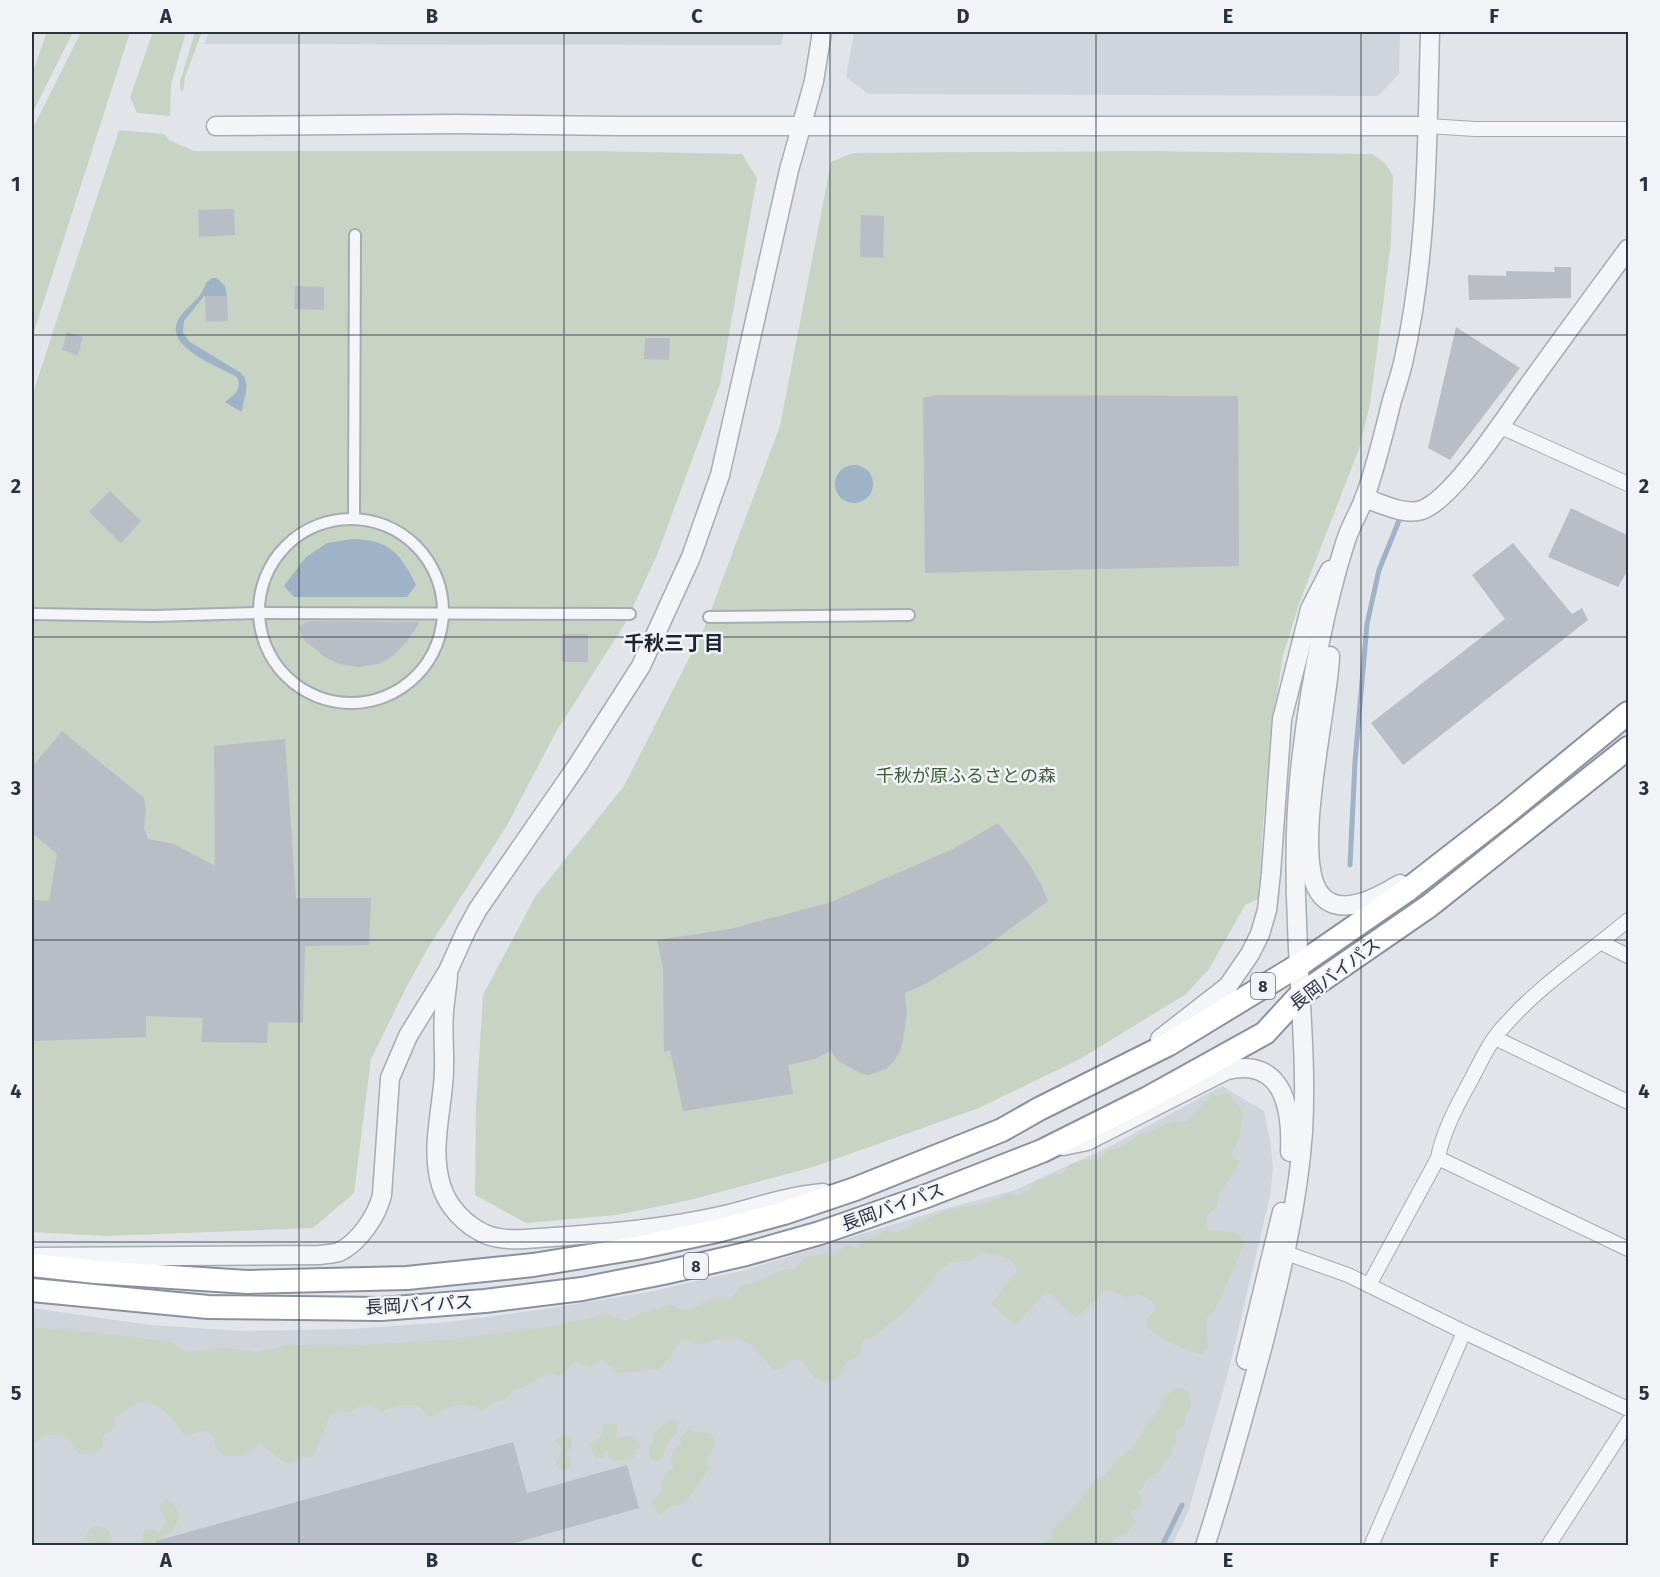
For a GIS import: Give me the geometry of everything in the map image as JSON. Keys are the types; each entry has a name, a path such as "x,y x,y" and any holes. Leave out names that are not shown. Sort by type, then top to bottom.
{"highway":[{"name":"長岡バイパス","path":"32,1265 118,1274 247,1282 407,1278 533,1265 637,1248 784,1213 855,1189 1002,1130 1169,1044 1299,965 1406,891 1629,713"},
{"name":"長岡バイパス","path":"32,1290 208,1307 381,1309 485,1301 582,1289 705,1264 820,1233 929,1195 1041,1151 1146,1099 1264,1033 1300,995 1429,906 1629,748"}],"street":[{"path":"32,1258 320,1255 339,1252 369,1225 378,1210 382,1195 390,1078 408,1036 448,971 478,909 577,766 640,666 691,557 720,475 789,170 814,81 822,32"},
{"path":"1118,1070 1228,986 1250,954 1260,934 1267,910 1271,873 1282,719 1310,609 1364,498 1380,452 1403,364 1420,251 1428,126 1430,32"},
{"path":"216,126 458,124 1428,126 1475,129 1629,129"},
{"path":"354,518 355,236"},
{"path":"1364,498 1405,511 1420,510 1435,502 1450,489 1629,249"},
{"path":"1499,426 1629,484"},
{"path":"354,518 376,522 419,547 440,583 446,613 441,639 431,661 415,679 395,692 373,700 349,703 325,699 303,690 284,676 272,659 262,636 258,613 260,590 270,569 292,539 310,527 330,521 354,518"},
{"path":"1204,1545 1222,1494 1244,1415 1286,1253 1296,1198 1303,1129 1305,1064 1295,850 1297,799 1303,742 1329,603 1347,537"},
{"path":"1329,603 1330,660 1314,773 1309,842 1310,865 1314,882 1321,895 1333,904 1348,905 1366,901 1383,894 1466,845"},
{"path":"32,614 154,616 258,613 630,614"},
{"path":"709,617 909,615"},
{"path":"1369,1286 1438,1158 1439,1148 1456,1108 1495,1038 1506,1024 1540,992 1629,920"},
{"path":"1602,943 1629,956"},
{"path":"448,971 444,1013 443,1084 436,1166 441,1186 449,1203 463,1220 485,1234 514,1239 673,1226 805,1194 855,1189"},
{"path":"1495,1038 1629,1102"},
{"path":"1041,1151 1087,1141 1227,1070 1243,1066 1267,1075 1281,1089 1286,1101 1290,1116 1288,1187 1204,1545"},
{"path":"1438,1158 1629,1250"},
{"path":"1286,1253 1330,1268 1629,1410"},
{"path":"1372,1545 1464,1332"},
{"path":"1548,1545 1629,1422"}],"shaded area":[{"path":"209,32 784,32 781,45 204,44"},
{"path":"854,32 1400,32 1399,74 1378,96 868,94 846,77"},
{"path":"1222,1086 1264,1111 1273,1168 1270,1196 1227,1377 1188,1512 1172,1545 32,1546 32,1308 150,1325 240,1331 353,1329 448,1322 649,1292 745,1270 940,1210 1012,1191 1109,1147"}],"green space":[{"path":"47,32 73,32 32,114 32,74"},
{"path":"81,32 130,32 32,338 32,130"},
{"path":"153,32 186,32 171,84 170,116 137,113 130,97"},
{"path":"195,32 202,32 185,77 183,92 180,82"},
{"path":"119,130 164,134 169,140 194,151 594,151 742,154 757,178 720,384 657,555 626,622 556,732 506,827 428,948 407,986 371,1059 354,1193 313,1228 107,1236 32,1232 32,396"},
{"name":"千秋が原ふるさとの森","path":"1144,151 1372,154 1386,164 1393,176 1391,243 1370,404 1359,449 1300,601 1283,655 1272,728 1262,835 1260,898 1245,905 1209,969 1186,994 1080,1059 979,1108 813,1167 690,1200 616,1215 526,1223 475,1195 476,1106 483,995 535,897 624,786 704,629 780,426 831,162 853,153"},
{"path":"1229,1094 1243,1112 1240,1133 1232,1155 1239,1162 1219,1193 1217,1207 1206,1216 1207,1230 1238,1233 1244,1244 1215,1309 1206,1320 1208,1347 1201,1355 1170,1343 1147,1328 1147,1318 1156,1310 1152,1301 1140,1294 1126,1297 1107,1289 1076,1318 1047,1291 1015,1325 991,1304 1017,1271 1010,1259 982,1252 969,1261 951,1262 937,1272 925,1290 906,1311 870,1339 862,1340 860,1355 847,1361 839,1377 826,1382 815,1378 802,1361 791,1359 781,1369 774,1371 751,1344 737,1338 717,1339 702,1345 683,1339 661,1369 618,1373 603,1360 590,1367 575,1361 560,1376 546,1373 529,1385 514,1390 505,1400 493,1402 483,1411 468,1405 456,1405 430,1417 418,1405 400,1405 381,1411 369,1404 360,1406 351,1412 339,1410 330,1416 313,1456 299,1458 290,1464 280,1460 259,1444 245,1456 224,1456 216,1448 214,1437 204,1430 186,1437 165,1412 151,1403 144,1402 133,1405 115,1417 112,1431 103,1435 102,1447 95,1453 79,1454 64,1434 46,1435 35,1442 32,1441 32,1328 65,1329 162,1341 174,1343 185,1352 227,1348 257,1352 288,1345 341,1346 447,1340 547,1327 608,1314 627,1321 640,1313 672,1305 685,1311 714,1298 730,1300 742,1285 756,1282 781,1271 795,1269 805,1257 826,1253 835,1257 847,1245 858,1249 863,1239 872,1239 886,1230 899,1233 950,1210 988,1202 1007,1194 1016,1196 1030,1190 1033,1182 1064,1172 1071,1164 1098,1159 1109,1150 1122,1147 1137,1136 1172,1122 1186,1122 1212,1096"},
{"path":"1176,1388 1187,1390 1190,1397 1190,1406 1185,1415 1186,1423 1176,1431 1176,1444 1172,1445 1172,1454 1169,1459 1164,1460 1160,1473 1149,1477 1138,1493 1142,1499 1137,1510 1131,1512 1135,1523 1127,1533 1114,1538 1111,1545 1041,1545 1050,1538 1050,1533 1078,1504 1095,1480 1104,1476 1131,1449 1168,1394"},
{"path":"678,1420 676,1434 668,1443 660,1462 650,1459 649,1447 654,1441 653,1434 667,1421"},
{"path":"616,1423 618,1428 615,1439 629,1436 638,1442 640,1448 634,1450 635,1457 616,1461 609,1458 608,1450 605,1451 603,1457 595,1458 590,1444 601,1436 603,1425"},
{"path":"687,1429 713,1435 715,1444 706,1459 710,1468 689,1498 660,1515 652,1505 655,1497 661,1494 665,1476 674,1468 671,1462 673,1451 681,1445 680,1440"},
{"path":"563,1435 571,1436 572,1446 565,1454 570,1457 571,1468 563,1470 555,1466 562,1448 555,1441"},
{"path":"166,1499 176,1508 179,1518 177,1522 164,1536 164,1545 142,1546 143,1531 154,1529 160,1534 165,1521 160,1506"},
{"path":"93,1526 109,1530 113,1545 92,1545 85,1539"}],"water":[{"path":"212,278 217,278 225,286 227,296 204,296 184,321 183,333 190,342 241,373 246,382 242,412 225,402 237,391 239,385 237,377 203,360 182,344 177,334 176,324"},
{"path":"854,465 867,471 873,484 867,497 854,503 841,497 835,484 841,471"},
{"path":"352,539 376,542 392,550 398,556 416,585 407,597 294,597 284,586 306,557 327,543"}],"building":[{"path":"234,209 235,235 199,237 198,210"},
{"path":"861,215 884,216 883,258 860,257"},
{"path":"1554,267 1571,267 1571,298 1469,300 1468,275 1506,276 1506,271 1555,272"},
{"path":"295,286 324,287 324,310 294,309"},
{"path":"205,296 227,296 228,321 206,322"},
{"path":"1456,327 1520,368 1450,460 1428,448"},
{"path":"67,332 83,337 78,355 62,350"},
{"path":"645,338 670,338 669,360 644,359"},
{"path":"935,395 1238,396 1239,566 925,573 923,398"},
{"path":"110,491 141,521 121,543 89,512"},
{"path":"1571,508 1629,536 1629,568 1618,587 1548,557"},
{"path":"1513,543 1572,614 1582,608 1588,620 1403,765 1371,723 1505,619 1472,575"},
{"path":"308,621 420,622 406,643 394,655 379,664 358,667 340,664 326,658 304,640 298,627"},
{"path":"562,634 588,634 588,662 562,662"},
{"path":"62,731 144,798 146,810 144,827 148,839 174,844 215,866 214,746 285,739 296,898 371,898 369,945 305,946 303,1023 268,1022 267,1043 201,1042 203,1018 146,1016 146,1037 32,1041 32,900 49,901 57,854 32,833 32,767"},
{"path":"998,823 1028,862 1048,901 980,951 925,984 905,993 907,1013 900,1051 886,1069 869,1075 862,1074 838,1061 831,1051 815,1059 788,1065 793,1094 683,1111 670,1050 664,1052 663,968 657,940 730,929 828,903 953,849"},
{"path":"513,1442 527,1493 627,1465 639,1508 507,1545 156,1545 156,1541"}],"waterway":[{"path":"1350,865 1355,762 1367,624 1379,570 1400,518"},
{"path":"1162,1546 1182,1505"}],"district":[{"name":"千秋三丁目","path":"674,643"}]}
